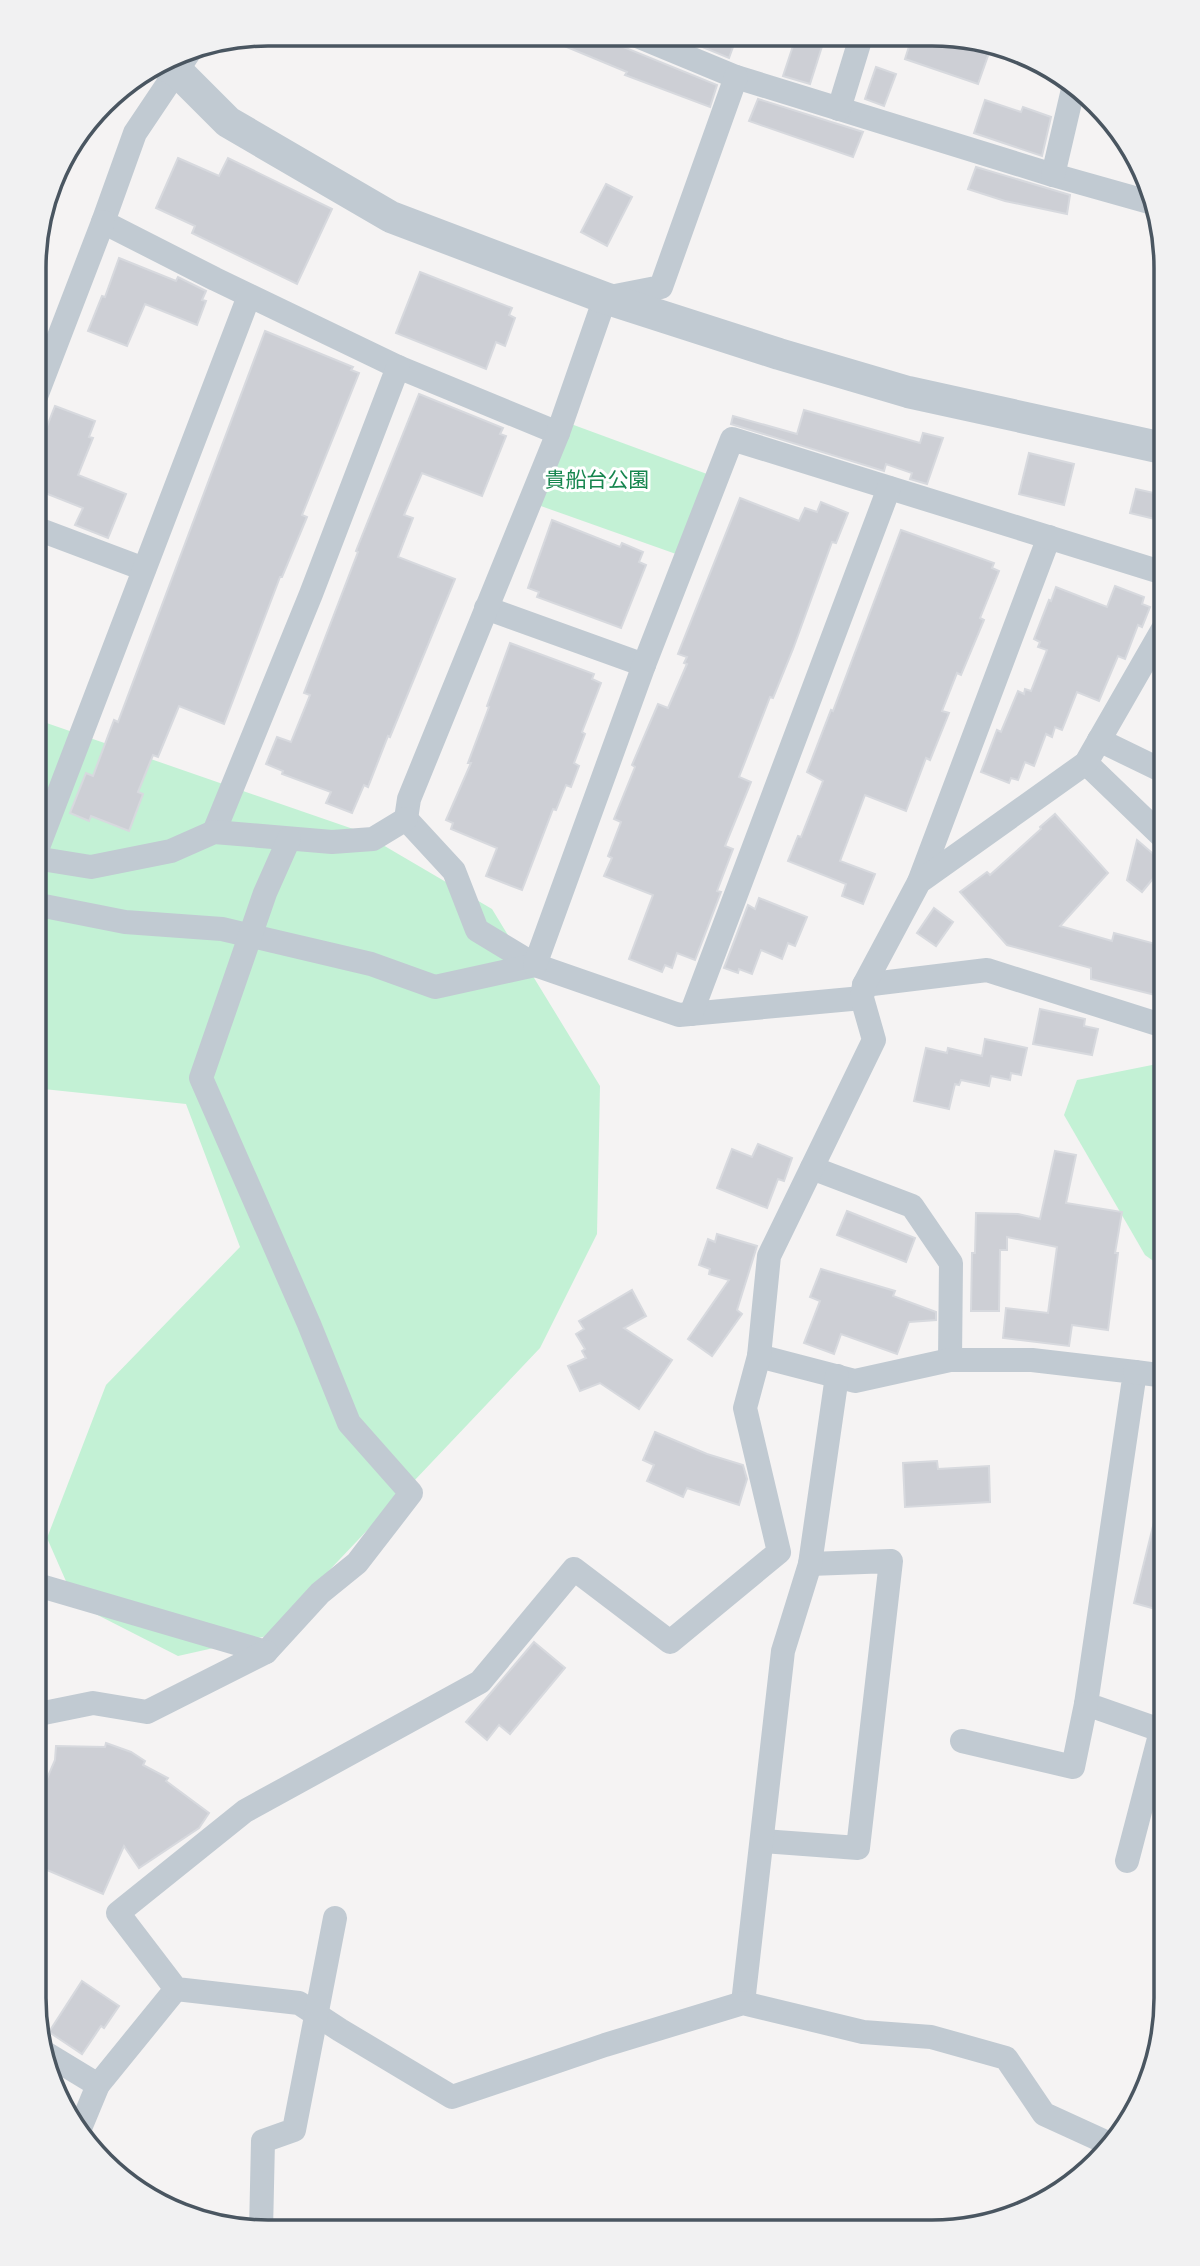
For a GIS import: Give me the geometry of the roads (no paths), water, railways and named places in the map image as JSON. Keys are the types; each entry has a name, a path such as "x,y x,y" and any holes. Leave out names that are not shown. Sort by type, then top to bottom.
{"street":[{"path":"662,46 736,77 1144,201"},
{"path":"839,109 858,46"},
{"path":"179,64 228,122 391,217 605,298 779,354 908,392 1154,446"},
{"path":"46,370 135,133 172,67"},
{"path":"605,298 661,287 736,77"},
{"path":"1053,175 1072,95"},
{"path":"103,222 398,367 558,433"},
{"path":"46,825 249,296"},
{"path":"406,819 409,799 558,433 605,298"},
{"path":"214,832 311,594 398,367"},
{"path":"535,965 644,665 732,439 1154,570"},
{"path":"691,1014 889,488"},
{"path":"46,532 144,569"},
{"path":"1049,537 919,882 863,991 874,1040 769,1256 759,1356 745,1408 779,1552 670,1642 574,1569 480,1682 245,1811 118,1913 176,1989 299,2003 452,2097 605,2045 743,2003 863,2032 931,2037 1006,2058 1044,2114 1103,2141"},
{"path":"486,608 644,665"},
{"path":"919,882 1086,762 1154,645"},
{"path":"1099,740 1154,768"},
{"path":"1086,762 1154,828"},
{"path":"46,858 91,867 171,851 214,832 332,842 373,838 406,819"},
{"path":"406,819 454,871 477,930 535,965 679,1015 863,991 987,970 1154,1023"},
{"path":"46,1713 93,1703 147,1712 266,1652 320,1593 357,1563 411,1493 349,1423 309,1324 201,1078 265,893 289,839"},
{"path":"46,906 125,922 222,929 371,964 435,986 535,965"},
{"path":"812,1168 912,1206 951,1263 950,1360"},
{"path":"759,1356 855,1381 950,1360 1032,1360 1154,1374"},
{"path":"962,1741 1073,1767 1086,1704 1135,1372"},
{"path":"743,2003 783,1651 810,1563 837,1376"},
{"path":"763,1841 858,1848 891,1561 810,1563"},
{"path":"46,1588 266,1652"},
{"path":"1086,1704 1154,1722"},
{"path":"1127,1861 1154,1764"},
{"path":"261,2220 263,2141 294,2130 335,1918"},
{"path":"83,2122 98,2085 176,1989"},
{"path":"54,2058 98,2085"}],"park label":[{"name":"貴船台公園","path":"597,480"}]}
